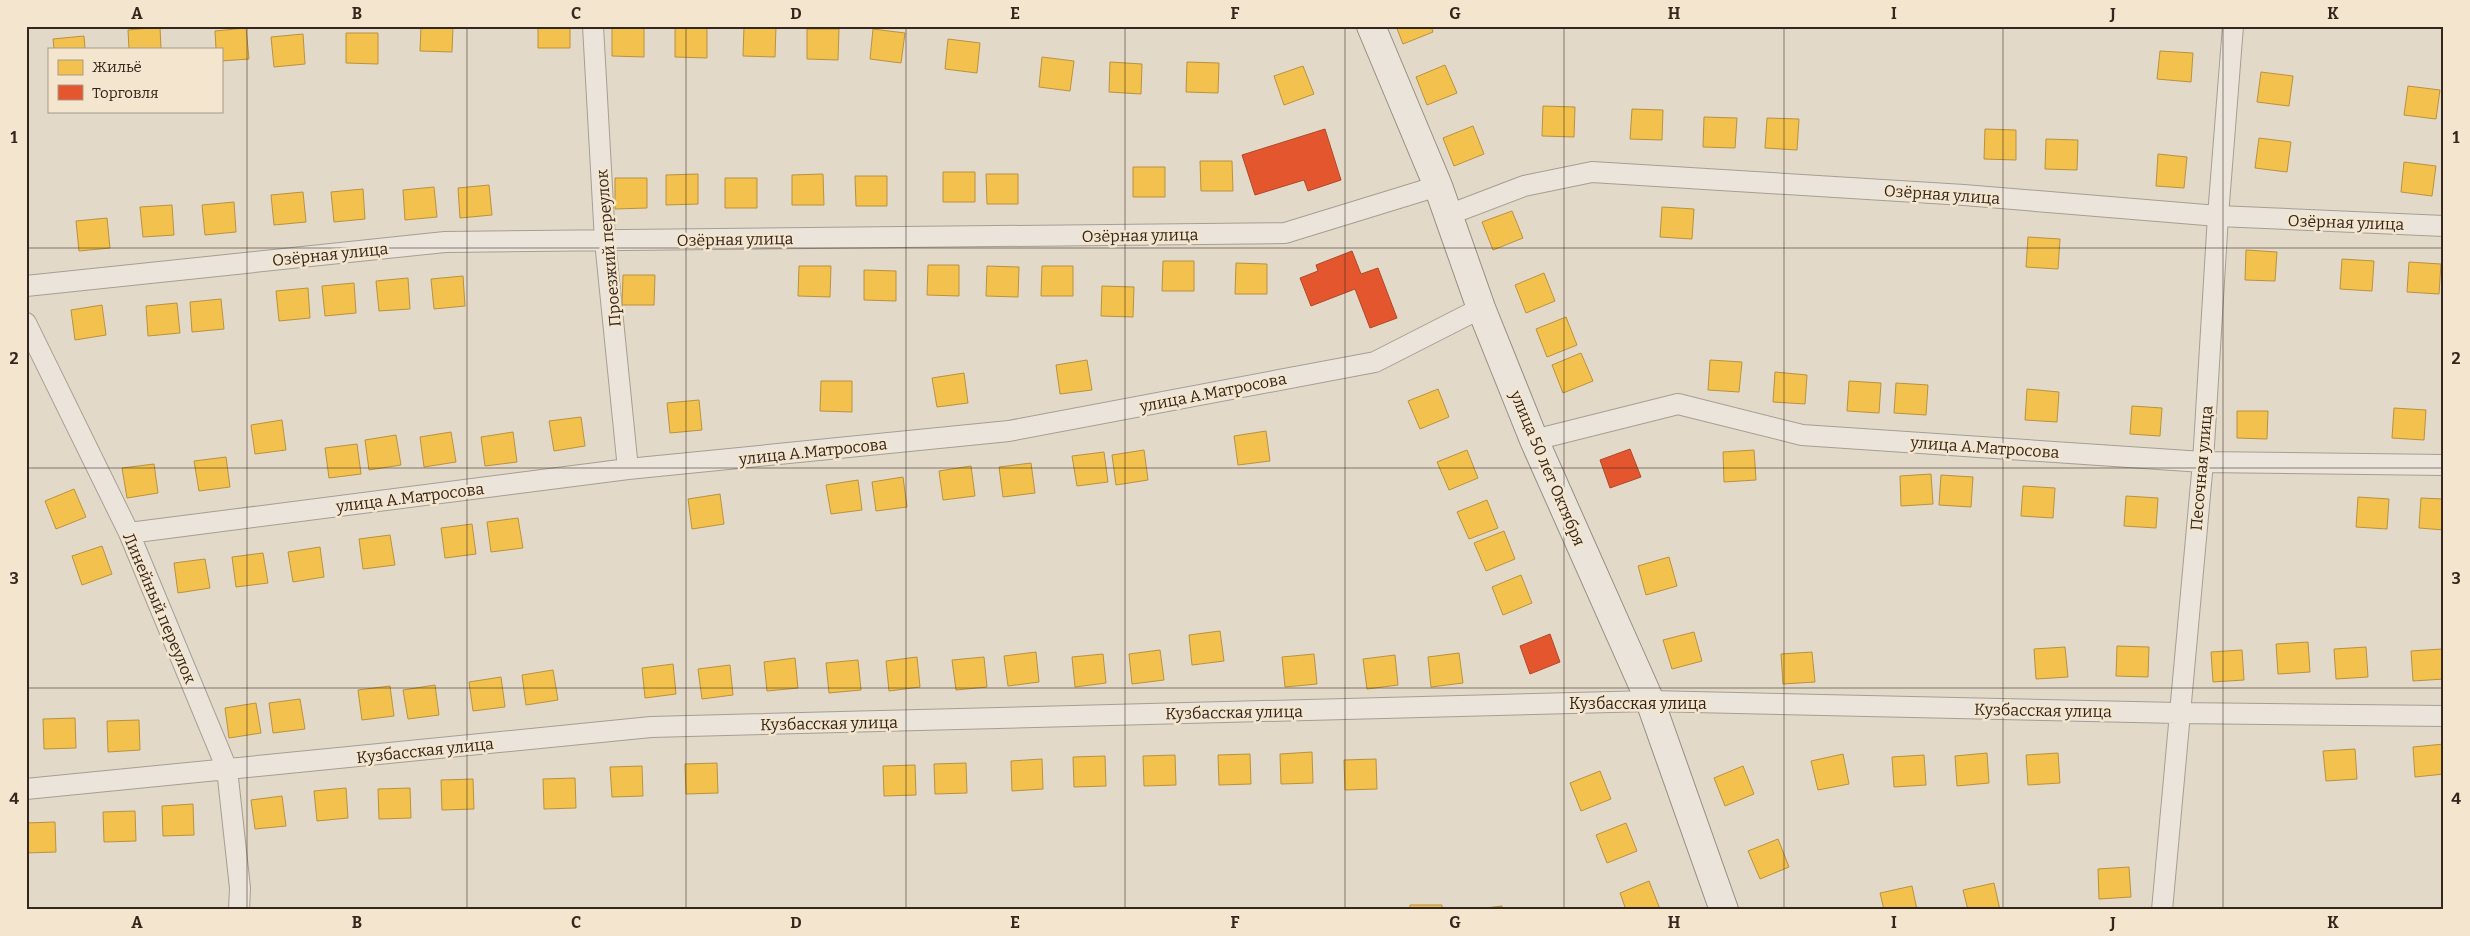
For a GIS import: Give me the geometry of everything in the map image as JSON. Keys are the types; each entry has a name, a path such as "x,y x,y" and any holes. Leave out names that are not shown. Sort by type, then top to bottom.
{"main road":[{"name":"улица 50 лет Октября","path":"1371,26 1438,186 1481,308 1534,440 1650,701 1724,910"}],"street":[{"name":"Проезжий переулок","path":"593,26 606,241 628,469"},
{"name":"Песочная улица","path":"2162,910 2178,713 2203,462 2218,216 2233,26"},
{"name":"Озёрная улица","path":"1448,216 1524,186 1592,172 1964,195 2218,216 2444,226"},
{"name":"Озёрная улица","path":"26,286 445,242 1285,233 1438,186"},
{"name":"улица А.Матросова","path":"129,533 628,469 1028,428 1375,362 1481,308"},
{"name":"Линейный переулок","path":"26,322 129,533 227,769 240,888 239,910"},
{"name":"улица А.Матросова","path":"1534,440 1678,404 1802,435 2203,462 2444,465"},
{"name":"Кузбасская улица","path":"26,789 651,727 1650,701 2178,713 2444,716"}],"building: Жильё":[{"path":"421,26 453,26 452,52 420,51"},
{"path":"538,26 570,26 570,48 538,48"},
{"path":"612,26 644,27 644,57 612,56"},
{"path":"744,26 776,27 775,57 743,56"},
{"path":"1396,26 1431,26 1433,32 1403,44"},
{"path":"160,27 161,48 129,48 128,30"},
{"path":"675,27 707,28 707,58 675,57"},
{"path":"246,28 249,59 222,61 222,48 216,48 215,31"},
{"path":"807,29 839,29 838,60 807,59"},
{"path":"873,29 905,33 901,63 870,59"},
{"path":"346,33 378,33 378,64 346,63"},
{"path":"303,34 305,64 274,67 271,37"},
{"path":"84,36 85,48 54,48 53,39"},
{"path":"948,39 980,43 977,73 945,69"},
{"path":"2160,51 2193,53 2191,82 2157,79"},
{"path":"1042,57 1074,61 1070,91 1039,87"},
{"path":"1110,62 1142,64 1141,94 1109,92"},
{"path":"1187,62 1219,63 1218,93 1186,92"},
{"path":"1445,65 1457,93 1427,105 1416,77"},
{"path":"1303,66 1314,94 1284,105 1274,76"},
{"path":"2261,72 2293,76 2289,106 2257,102"},
{"path":"2408,86 2440,90 2436,119 2404,115"},
{"path":"1543,106 1575,107 1574,137 1542,136"},
{"path":"1632,109 1663,110 1662,140 1630,139"},
{"path":"1704,117 1737,118 1735,148 1703,147"},
{"path":"1767,118 1799,119 1797,150 1765,148"},
{"path":"1473,126 1484,154 1454,166 1443,138"},
{"path":"1985,129 2016,130 2016,160 1984,159"},
{"path":"2259,138 2291,142 2287,172 2255,168"},
{"path":"2046,139 2078,140 2077,170 2045,169"},
{"path":"2158,154 2187,157 2184,188 2156,186"},
{"path":"1200,161 1232,161 1233,191 1201,191"},
{"path":"2404,162 2436,166 2432,196 2401,192"},
{"path":"1133,167 1165,167 1165,197 1133,197"},
{"path":"943,172 975,172 975,202 943,202"},
{"path":"698,174 698,204 666,205 666,175"},
{"path":"823,174 824,205 792,205 792,175"},
{"path":"986,174 1018,174 1018,204 987,204"},
{"path":"855,176 887,176 887,206 856,206"},
{"path":"615,178 647,178 647,208 615,209"},
{"path":"725,178 757,178 757,208 725,208"},
{"path":"489,185 492,215 460,218 458,188"},
{"path":"434,187 437,217 405,220 403,190"},
{"path":"363,189 365,219 334,222 331,192"},
{"path":"303,192 306,222 274,225 271,195"},
{"path":"234,202 236,232 205,235 202,205"},
{"path":"172,205 174,235 143,237 140,207"},
{"path":"1662,207 1694,209 1692,239 1660,237"},
{"path":"1512,211 1523,238 1493,250 1482,222"},
{"path":"107,218 110,248 79,251 76,221"},
{"path":"2028,237 2060,239 2058,269 2026,267"},
{"path":"2246,250 2277,252 2275,281 2245,280"},
{"path":"2342,259 2374,261 2372,291 2340,289"},
{"path":"1163,261 1194,261 1194,291 1162,291"},
{"path":"2409,262 2441,264 2439,294 2407,292"},
{"path":"1236,263 1267,264 1267,294 1235,294"},
{"path":"928,265 959,265 959,296 927,295"},
{"path":"799,266 831,266 830,297 798,296"},
{"path":"987,266 1019,267 1018,297 986,296"},
{"path":"1042,266 1073,266 1073,296 1041,296"},
{"path":"864,270 896,271 896,301 864,300"},
{"path":"1544,273 1555,301 1526,313 1515,285"},
{"path":"623,275 655,275 654,305 622,305"},
{"path":"463,276 465,306 434,309 431,279"},
{"path":"408,278 410,309 379,311 376,281"},
{"path":"354,283 356,313 325,316 322,286"},
{"path":"1102,286 1134,287 1133,317 1101,316"},
{"path":"308,288 310,318 279,321 276,291"},
{"path":"221,299 224,329 192,332 190,302"},
{"path":"177,303 180,333 148,336 146,306"},
{"path":"102,305 106,335 75,340 71,310"},
{"path":"1566,317 1577,345 1547,357 1536,329"},
{"path":"1581,353 1593,381 1563,393 1552,365"},
{"path":"1087,360 1092,390 1060,394 1056,365"},
{"path":"1710,360 1742,362 1739,392 1708,390"},
{"path":"1775,372 1807,375 1805,404 1773,402"},
{"path":"964,373 968,403 937,407 932,378"},
{"path":"821,381 852,381 852,412 820,411"},
{"path":"1849,381 1881,383 1879,413 1847,411"},
{"path":"1896,383 1928,385 1926,415 1894,413"},
{"path":"1438,389 1449,417 1420,429 1408,401"},
{"path":"2027,389 2059,392 2057,422 2025,420"},
{"path":"699,400 702,430 670,433 667,403"},
{"path":"2132,406 2162,408 2160,436 2130,434"},
{"path":"2394,408 2426,410 2424,440 2392,438"},
{"path":"2237,411 2268,411 2267,439 2237,438"},
{"path":"581,417 585,446 554,451 549,421"},
{"path":"282,420 286,450 255,454 251,425"},
{"path":"1266,431 1270,461 1238,465 1234,436"},
{"path":"451,432 456,462 424,467 420,437"},
{"path":"513,432 517,462 485,466 481,437"},
{"path":"396,435 401,465 369,470 365,440"},
{"path":"357,444 361,474 329,478 325,448"},
{"path":"1144,450 1148,480 1116,485 1112,455"},
{"path":"1467,450 1478,478 1449,490 1437,462"},
{"path":"1754,450 1756,480 1724,482 1723,452"},
{"path":"1104,452 1108,482 1077,486 1072,456"},
{"path":"226,457 230,487 199,491 194,461"},
{"path":"1031,463 1035,493 1003,497 999,467"},
{"path":"154,464 158,493 127,498 122,468"},
{"path":"971,466 975,496 943,500 939,471"},
{"path":"1931,474 1933,504 1901,506 1900,476"},
{"path":"1941,475 1973,477 1971,507 1939,505"},
{"path":"903,477 907,507 876,511 872,482"},
{"path":"858,480 862,510 831,514 826,485"},
{"path":"2023,486 2055,488 2053,518 2021,516"},
{"path":"74,489 86,517 56,529 45,501"},
{"path":"720,494 724,524 692,529 688,499"},
{"path":"2126,496 2158,498 2156,528 2124,526"},
{"path":"2358,497 2389,499 2387,529 2356,527"},
{"path":"2421,498 2444,499 2444,530 2419,528"},
{"path":"1487,500 1498,528 1469,539 1457,512"},
{"path":"518,518 523,548 491,552 487,522"},
{"path":"472,524 476,554 445,558 441,528"},
{"path":"1504,531 1515,559 1486,571 1474,543"},
{"path":"390,535 395,565 363,569 359,539"},
{"path":"102,546 112,574 82,585 72,556"},
{"path":"320,547 324,577 293,582 288,552"},
{"path":"263,553 268,583 236,587 232,557"},
{"path":"1669,557 1677,586 1646,595 1638,566"},
{"path":"205,559 210,588 178,593 174,563"},
{"path":"1521,575 1532,603 1503,615 1492,587"},
{"path":"1220,631 1224,661 1192,665 1189,635"},
{"path":"1694,632 1702,661 1672,669 1663,640"},
{"path":"2308,642 2310,672 2278,674 2276,644"},
{"path":"2117,646 2149,647 2148,677 2116,676"},
{"path":"2065,647 2068,677 2036,679 2034,649"},
{"path":"2366,647 2368,677 2336,679 2334,649"},
{"path":"2442,649 2444,679 2413,681 2411,651"},
{"path":"1160,650 1164,680 1132,684 1129,654"},
{"path":"2242,650 2244,680 2213,682 2211,652"},
{"path":"1036,652 1039,682 1008,686 1004,656"},
{"path":"1812,652 1815,682 1783,684 1781,654"},
{"path":"1459,653 1463,683 1431,687 1428,657"},
{"path":"1103,654 1106,683 1075,687 1072,657"},
{"path":"1314,654 1317,684 1285,687 1282,657"},
{"path":"1395,655 1398,685 1367,689 1363,659"},
{"path":"917,657 920,687 889,691 886,661"},
{"path":"984,657 987,687 956,690 952,660"},
{"path":"795,658 798,688 767,691 764,662"},
{"path":"858,660 861,690 829,693 826,663"},
{"path":"673,664 676,694 645,698 642,668"},
{"path":"730,665 733,695 702,699 698,669"},
{"path":"553,670 558,700 526,705 522,675"},
{"path":"501,677 505,707 473,711 469,682"},
{"path":"435,685 439,715 408,719 403,690"},
{"path":"390,686 394,716 362,720 358,690"},
{"path":"300,699 305,729 273,733 269,703"},
{"path":"256,703 261,733 229,738 225,708"},
{"path":"75,718 76,748 44,749 43,719"},
{"path":"139,720 140,750 108,752 107,721"},
{"path":"2444,744 2444,774 2415,777 2413,747"},
{"path":"2355,749 2357,779 2326,781 2323,751"},
{"path":"1312,752 1313,783 1281,784 1280,754"},
{"path":"1987,753 1989,783 1957,786 1955,756"},
{"path":"2058,753 2060,783 2028,785 2026,755"},
{"path":"1250,754 1251,784 1219,785 1218,755"},
{"path":"1843,754 1849,784 1818,790 1811,761"},
{"path":"1175,755 1176,785 1144,786 1143,756"},
{"path":"1924,755 1926,785 1894,787 1892,757"},
{"path":"1105,756 1106,786 1074,787 1073,757"},
{"path":"1042,759 1043,789 1012,791 1011,761"},
{"path":"1376,759 1377,789 1345,790 1344,760"},
{"path":"717,763 718,793 686,794 685,764"},
{"path":"966,763 967,793 935,794 934,764"},
{"path":"915,765 916,795 884,796 883,766"},
{"path":"642,766 643,796 612,797 610,767"},
{"path":"1743,766 1754,794 1725,806 1714,778"},
{"path":"1600,771 1611,799 1581,811 1570,783"},
{"path":"575,778 576,808 544,809 543,779"},
{"path":"473,779 474,809 442,810 441,780"},
{"path":"346,788 348,818 317,821 314,791"},
{"path":"410,788 411,818 379,819 378,789"},
{"path":"282,796 286,826 255,829 251,800"},
{"path":"193,804 194,835 163,836 162,806"},
{"path":"135,811 136,841 104,842 103,812"},
{"path":"55,822 56,852 26,853 26,823"},
{"path":"1626,823 1637,851 1607,863 1596,835"},
{"path":"1778,839 1789,867 1760,879 1748,851"},
{"path":"2129,867 2131,897 2099,899 2098,869"},
{"path":"1649,881 1660,909 1626,910 1620,893"},
{"path":"1994,883 2000,910 1968,910 1963,890"},
{"path":"1912,886 1917,910 1884,910 1880,893"},
{"path":"1410,905 1442,905 1442,910 1410,910"},
{"path":"1502,906 1502,910 1470,910"}],"building: Торговля":[{"path":"1325,129 1341,180 1308,191 1304,180 1255,195 1242,155"},
{"path":"1352,251 1361,274 1378,268 1397,318 1370,328 1355,289 1311,306 1300,278 1318,271 1316,265"},
{"path":"1630,449 1641,477 1610,488 1600,460"},
{"path":"1550,634 1560,662 1530,674 1520,646"}]}
